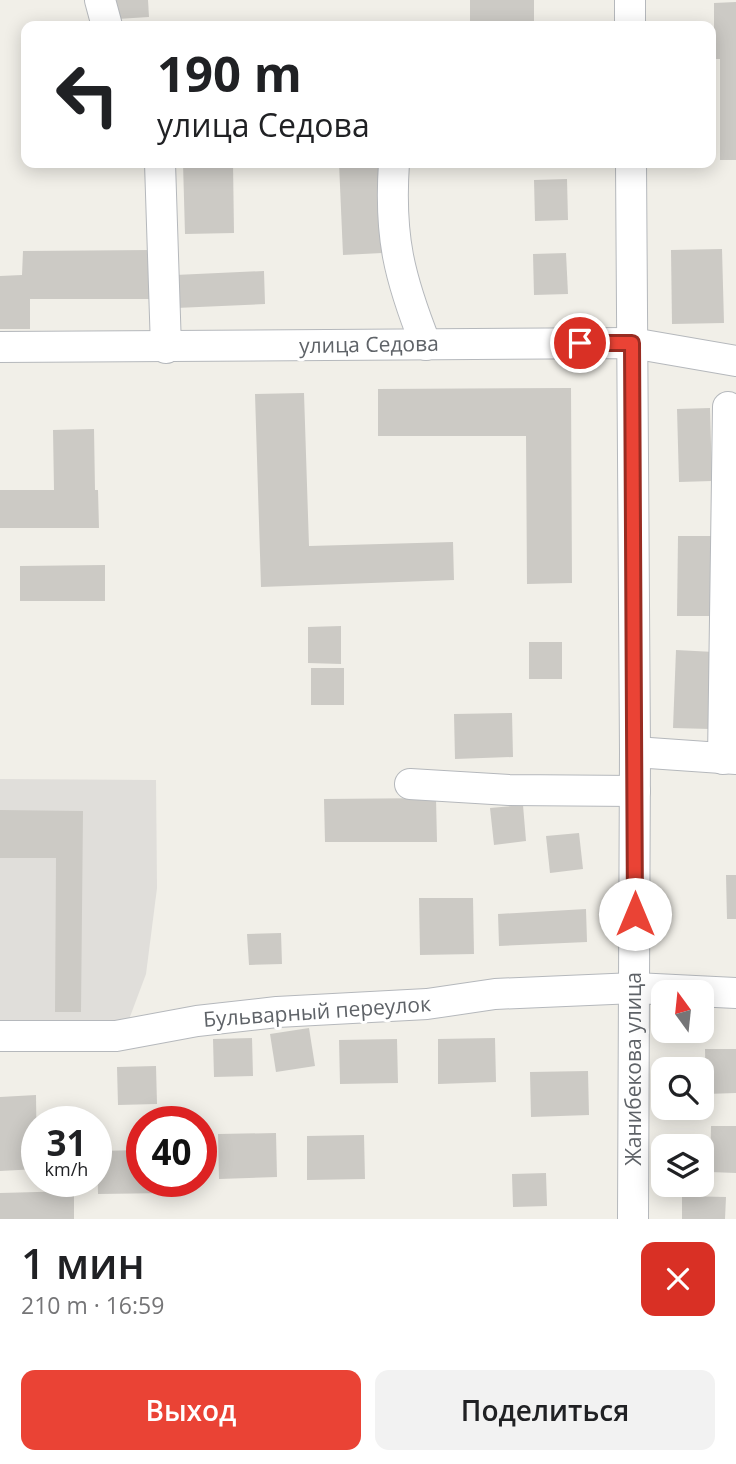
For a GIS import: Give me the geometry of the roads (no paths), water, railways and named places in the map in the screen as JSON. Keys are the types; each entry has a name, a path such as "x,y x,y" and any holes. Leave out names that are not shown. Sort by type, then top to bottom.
{"street":[{"path":"100,0 106,21"},
{"path":"630,0 630,21"},
{"path":"160,168 166,348"},
{"path":"394,168 392,226 398,262 407,296 426,345"},
{"name":"Жанибекова улица","path":"631,168 635,752 634,1219"},
{"name":"улица Седова","path":"0,347 632,343 736,361"},
{"path":"635,752 729,759 732,478 728,407"},
{"path":"410,784 509,790 635,791"},
{"name":"Бульварный переулок","path":"0,1037 116,1036 197,1021 277,1012 427,1004 495,993 635,988 736,993"}]}
